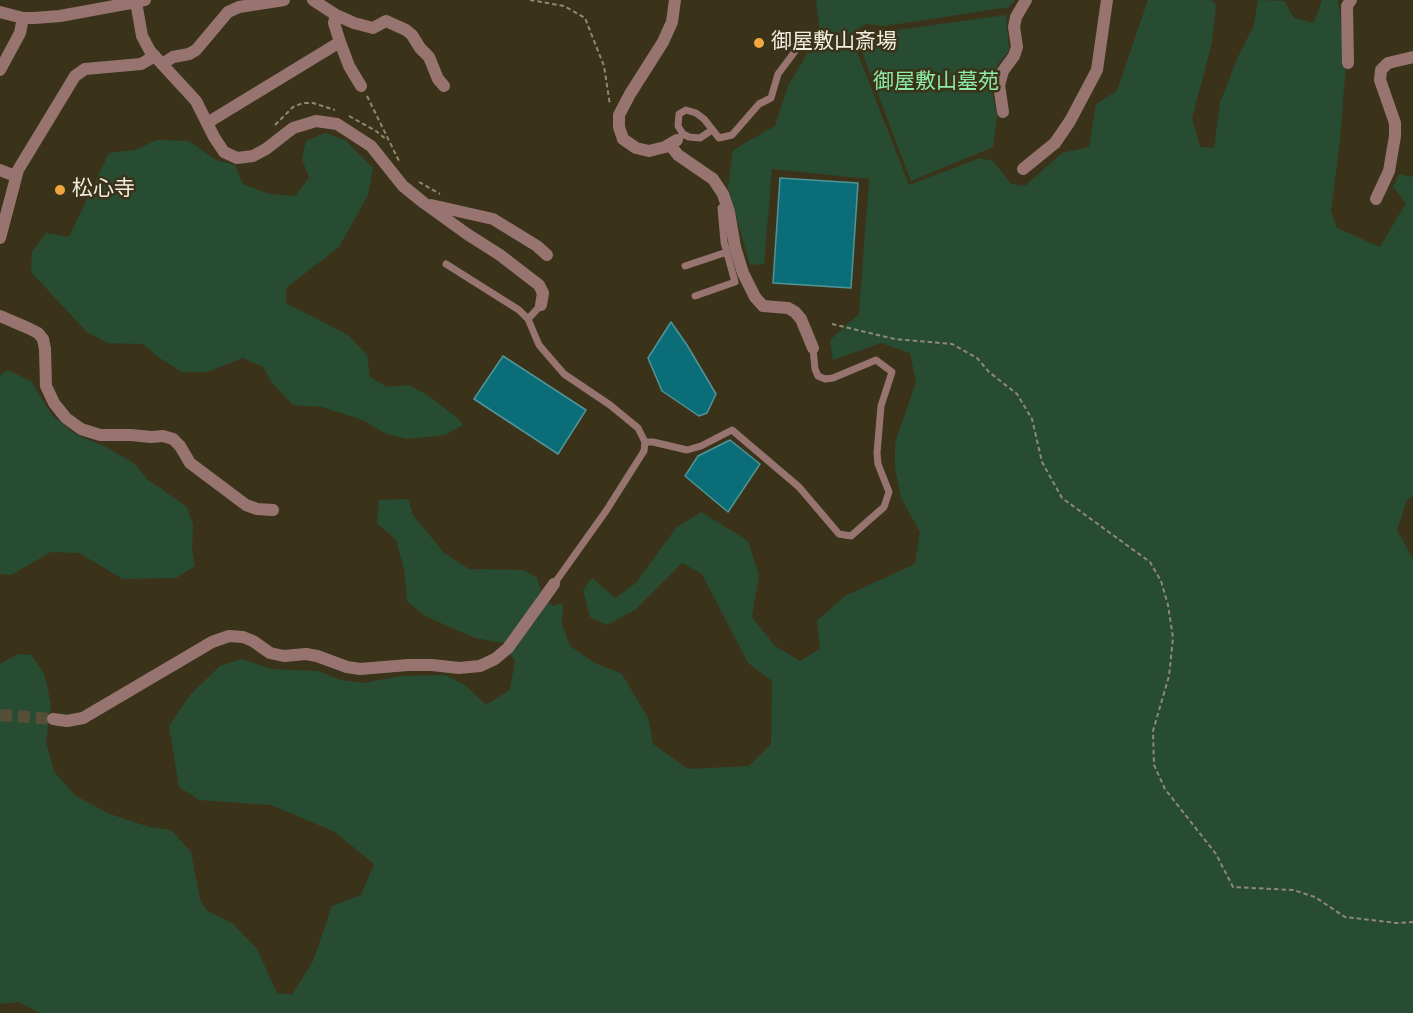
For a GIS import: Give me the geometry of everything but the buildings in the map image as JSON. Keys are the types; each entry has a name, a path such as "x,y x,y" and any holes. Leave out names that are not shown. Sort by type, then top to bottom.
{"street":[{"path":"0,238 15,176 80,70 141,64 189,54 196,50 228,12 239,7 284,0"},
{"path":"313,0 336,15 354,23 373,28 386,21 406,30 429,57 438,79 444,86"},
{"path":"675,0 672,22 663,42 619,115 619,127 623,139 636,148 649,151 676,140 678,155 713,179 726,203 737,256 755,297 763,306 788,308 795,312 801,319 813,348"},
{"path":"1003,112 999,85 1002,71 1014,56 1017,46 1014,27 1016,17 1026,0"},
{"path":"1023,169 1055,143 1070,121 1097,70 1107,0"},
{"path":"1348,63 1347,6 1350,0"},
{"path":"0,12 23,18 60,16 141,1 142,36 158,60 196,101 224,152 237,158 253,156 266,149 292,128 316,121 337,124 371,146 403,186 424,203 466,234 500,255 538,285 543,293 541,305"},
{"path":"336,15 334,23 340,42 349,66 361,86"},
{"path":"0,70 20,33 23,18"},
{"path":"207,123 340,42"},
{"path":"1376,200 1389,171 1395,136 1395,123 1380,80 1381,70 1388,63 1413,57"},
{"path":"0,170 15,176"},
{"path":"424,203 493,219 537,246 547,255"},
{"path":"0,316 38,333 43,339 46,386 54,403 66,418 81,429 100,435 163,436 173,439 190,463 246,505 257,509 273,510"},
{"path":"53,719 67,721 83,718 212,642 229,636 243,637 253,641 270,653 284,656 317,656 347,667 360,669 408,664 459,668 480,666 495,659 508,648 554,584"}],"lane":[{"path":"712,130 700,138 689,137 676,140 679,114 686,110 704,119 719,138 732,135 759,104 771,98 778,74 805,38"},
{"path":"695,296 735,282 724,242 722,208 726,203"},
{"path":"685,266 727,252"},
{"path":"446,264 519,310 528,319 539,345 564,374 610,405 638,428 645,442 644,451 606,511 554,584"},
{"path":"528,319 541,305"},
{"path":"645,442 687,450 701,446 732,430 799,487 839,534 851,536 884,507 889,492 878,464 877,453 881,406 892,372 876,360 833,378 825,379 818,376 815,369 813,348"}],"path":[{"path":"530,0 564,6 585,18 604,66 611,110 619,115"},
{"path":"361,86 374,107 402,168"},
{"path":"412,178 441,194"},
{"path":"832,324 895,339 952,344 977,358 989,372 1017,394 1032,419 1042,462 1062,498 1150,562 1161,581 1168,605 1173,638 1169,676 1153,731 1154,765 1165,789 1216,854 1233,887 1293,890 1315,897 1345,916 1397,923 1413,922"}],"green space":[{"path":"816,0 1015,0 1009,7 885,26 866,24 850,34 909,185 980,158 993,161 1011,184 1025,186 1062,153 1089,147 1096,104 1117,91 1148,0 1211,0 1216,5 1212,43 1192,118 1200,147 1214,148 1220,103 1237,59 1254,25 1258,0 1284,1 1294,18 1314,23 1322,0 1338,0 1346,62 1340,141 1331,211 1337,228 1380,247 1406,203 1393,187 1399,174 1413,177 1413,496 1407,500 1397,530 1413,559 1413,1013 40,1013 19,1002 0,1004 0,664 18,654 31,655 44,673 51,704 46,742 54,772 76,796 110,814 149,827 171,830 191,852 200,899 206,910 232,923 257,949 277,993 292,995 313,961 332,906 361,895 374,864 335,832 271,805 199,800 179,787 169,726 191,694 220,666 242,659 272,669 318,671 341,680 364,683 401,676 445,675 465,685 486,705 510,690 515,661 503,643 475,638 425,616 407,601 404,569 396,540 377,523 379,500 408,499 413,515 444,553 469,569 524,570 537,578 542,594 552,606 563,603 562,624 570,646 595,663 622,674 648,718 653,744 688,769 749,766 771,744 772,681 748,663 702,574 682,563 635,610 607,625 590,617 583,590 592,578 615,598 636,583 676,528 701,512 748,541 759,575 752,617 775,646 800,661 820,649 817,621 845,596 915,564 920,532 901,498 895,468 895,443 916,382 910,353 881,343 833,360 830,340 859,314 869,179 772,169 764,264 750,265 728,187 733,150 775,126 788,86 820,32"},
{"name":"御屋敷山墓苑","path":"1006,15 1009,51 998,64 993,78 992,92 997,115 993,147 911,181 856,36 868,29 884,32"},
{"path":"325,133 345,140 373,168 368,195 339,247 286,288 286,303 348,335 367,355 370,377 387,387 408,385 429,396 455,416 463,425 445,435 408,439 386,434 363,420 322,407 293,405 272,383 263,367 243,358 207,372 182,372 158,357 143,344 107,343 87,332 31,272 32,252 46,233 69,237 109,153 135,150 157,140 189,141 216,160 235,165 243,184 269,194 295,196 309,178 302,159 306,141"},
{"path":"7,370 31,381 52,415 75,434 108,448 135,464 147,479 187,507 193,525 192,549 195,566 176,578 123,579 79,553 51,552 11,575 0,574 0,376"}],"water":[{"path":"780,178 858,183 851,288 773,283"},
{"path":"671,322 716,394 707,413 699,416 662,391 648,358"},
{"path":"503,356 586,410 558,454 474,399"},
{"path":"730,440 760,464 728,512 685,476 698,456"}],"tunnel":[{"path":"0,715 53,719"}],"place":[{"name":"御屋敷山斎場","path":"759,43"},
{"name":"松心寺","path":"60,190"}]}
